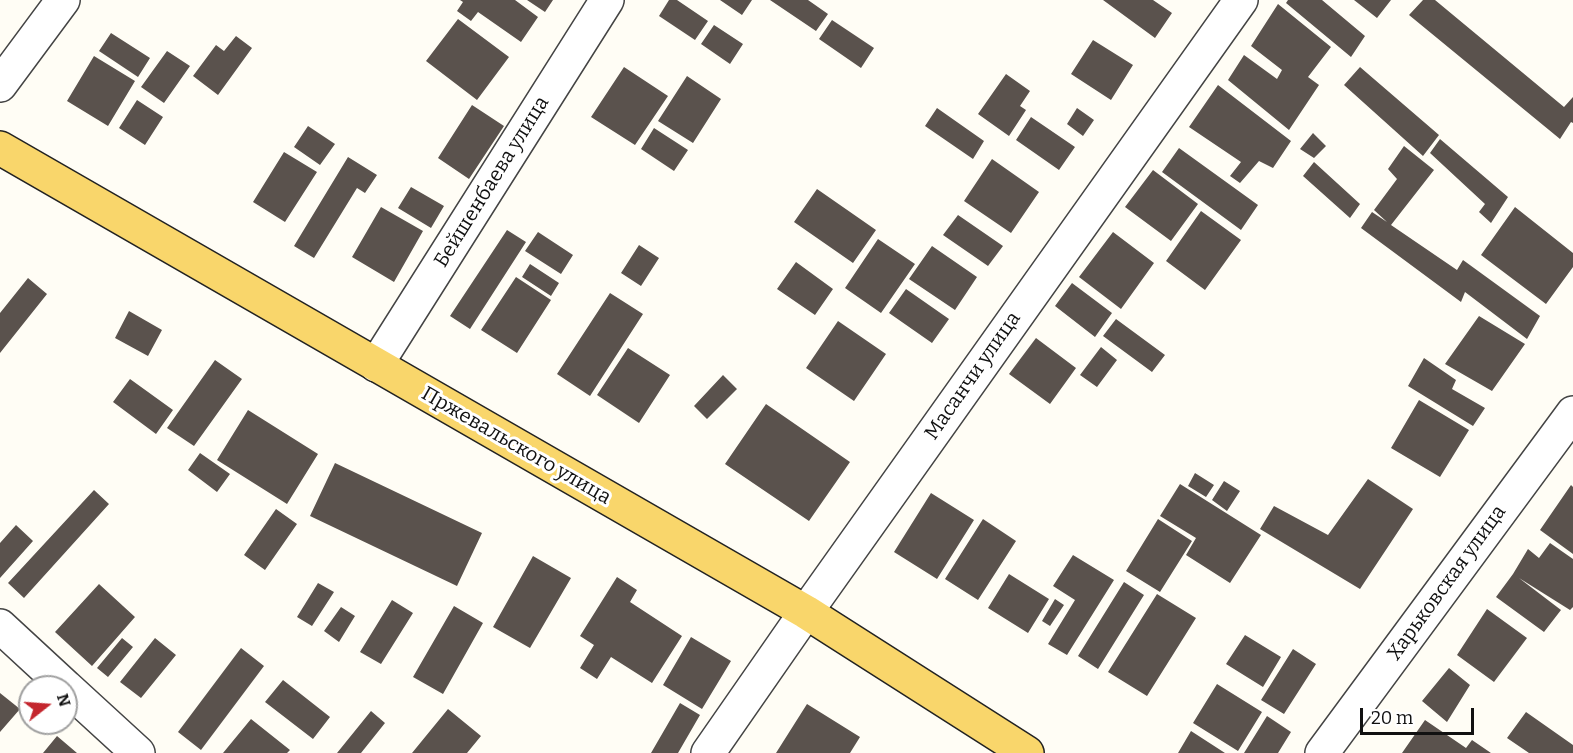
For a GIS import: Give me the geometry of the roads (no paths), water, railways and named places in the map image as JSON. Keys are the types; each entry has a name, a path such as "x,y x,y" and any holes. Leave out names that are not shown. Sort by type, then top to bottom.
{"main road":[{"name":"Пржевальского улица","path":"0,148 806,612 1027,753"}],"street":[{"path":"0,85 63,0"},
{"name":"Бейшенбаева улица","path":"376,365 607,0"},
{"name":"Масанчи улица","path":"708,753 1241,0"},
{"name":"Харьковская улица","path":"1322,753 1573,413"},
{"path":"0,626 53,675"},
{"path":"78,698 138,753"}]}
